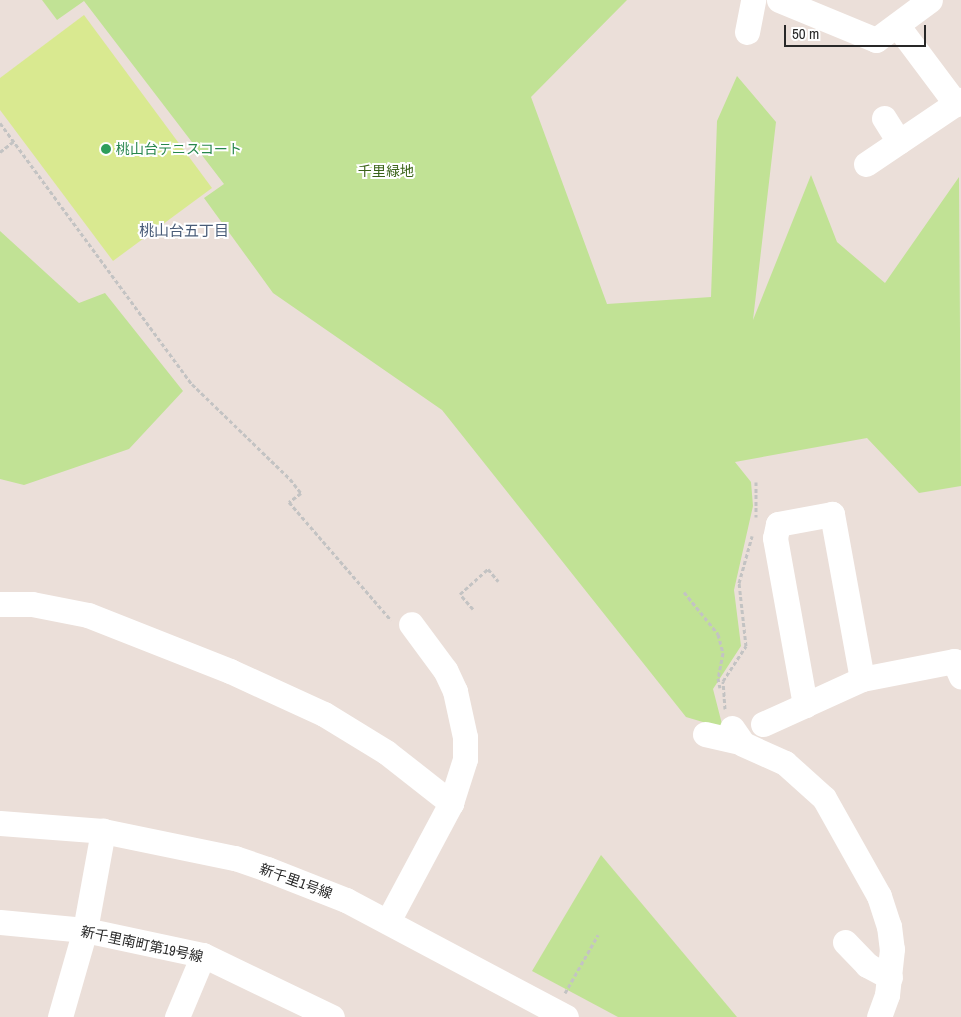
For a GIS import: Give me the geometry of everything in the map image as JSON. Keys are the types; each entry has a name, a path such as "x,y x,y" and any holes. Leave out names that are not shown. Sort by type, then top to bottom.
{"street":[{"path":"747,32 753,0"},
{"path":"779,0 876,40 930,0"},
{"path":"866,164 958,102 897,25"},
{"path":"884,118 899,142"},
{"path":"805,705 761,528 832,514 862,679"},
{"path":"0,604 32,604 88,615 230,671 324,714 386,752 451,803"},
{"path":"388,921 451,803 465,759 462,718 449,677 408,628"},
{"path":"705,734 743,732 862,679 954,661 961,677"},
{"path":"743,732 785,763 824,798 867,872 886,912 892,943 890,977 879,1017"},
{"name":"新千里1号線","path":"0,823 103,831 235,858 346,900 561,1014"},
{"path":"60,1017 85,930 103,831"},
{"name":"新千里南町第19号線","path":"0,922 85,930 203,955 323,1015"},
{"path":"845,942 867,965 890,977"},
{"path":"177,1017 203,955"}],"path":[{"path":"0,123 192,384 290,479 301,493 289,502 408,628"},
{"path":"0,152 14,141"},
{"path":"721,694 723,681 746,646 739,583 745,552 761,528 756,482"},
{"path":"473,609 460,594 488,569 498,581"},
{"path":"684,592 720,639 722,653 718,678 721,694 743,732"},
{"path":"561,1014 598,935"}],"green space":[{"name":"千里緑地","path":"42,0 627,0 531,97 607,304 711,297 717,121 737,76 776,122 753,320 811,175 837,242 885,283 959,177 961,486 919,493 867,438 735,462 751,482 753,506 734,590 741,646 713,689 723,728 686,717 442,410 273,293 204,198 224,184 84,1 57,20"},
{"name":"桃山台テニスコート","path":"84,15 212,188 113,261 0,110 0,78"},
{"path":"0,231 79,303 105,293 183,391 129,449 24,485 0,479"},
{"path":"601,855 737,1017 618,1017 532,971"}],"place":[{"name":"桃山台テニスコート","path":"106,149"}],"district":[{"name":"桃山台五丁目","path":"184,231"}]}
